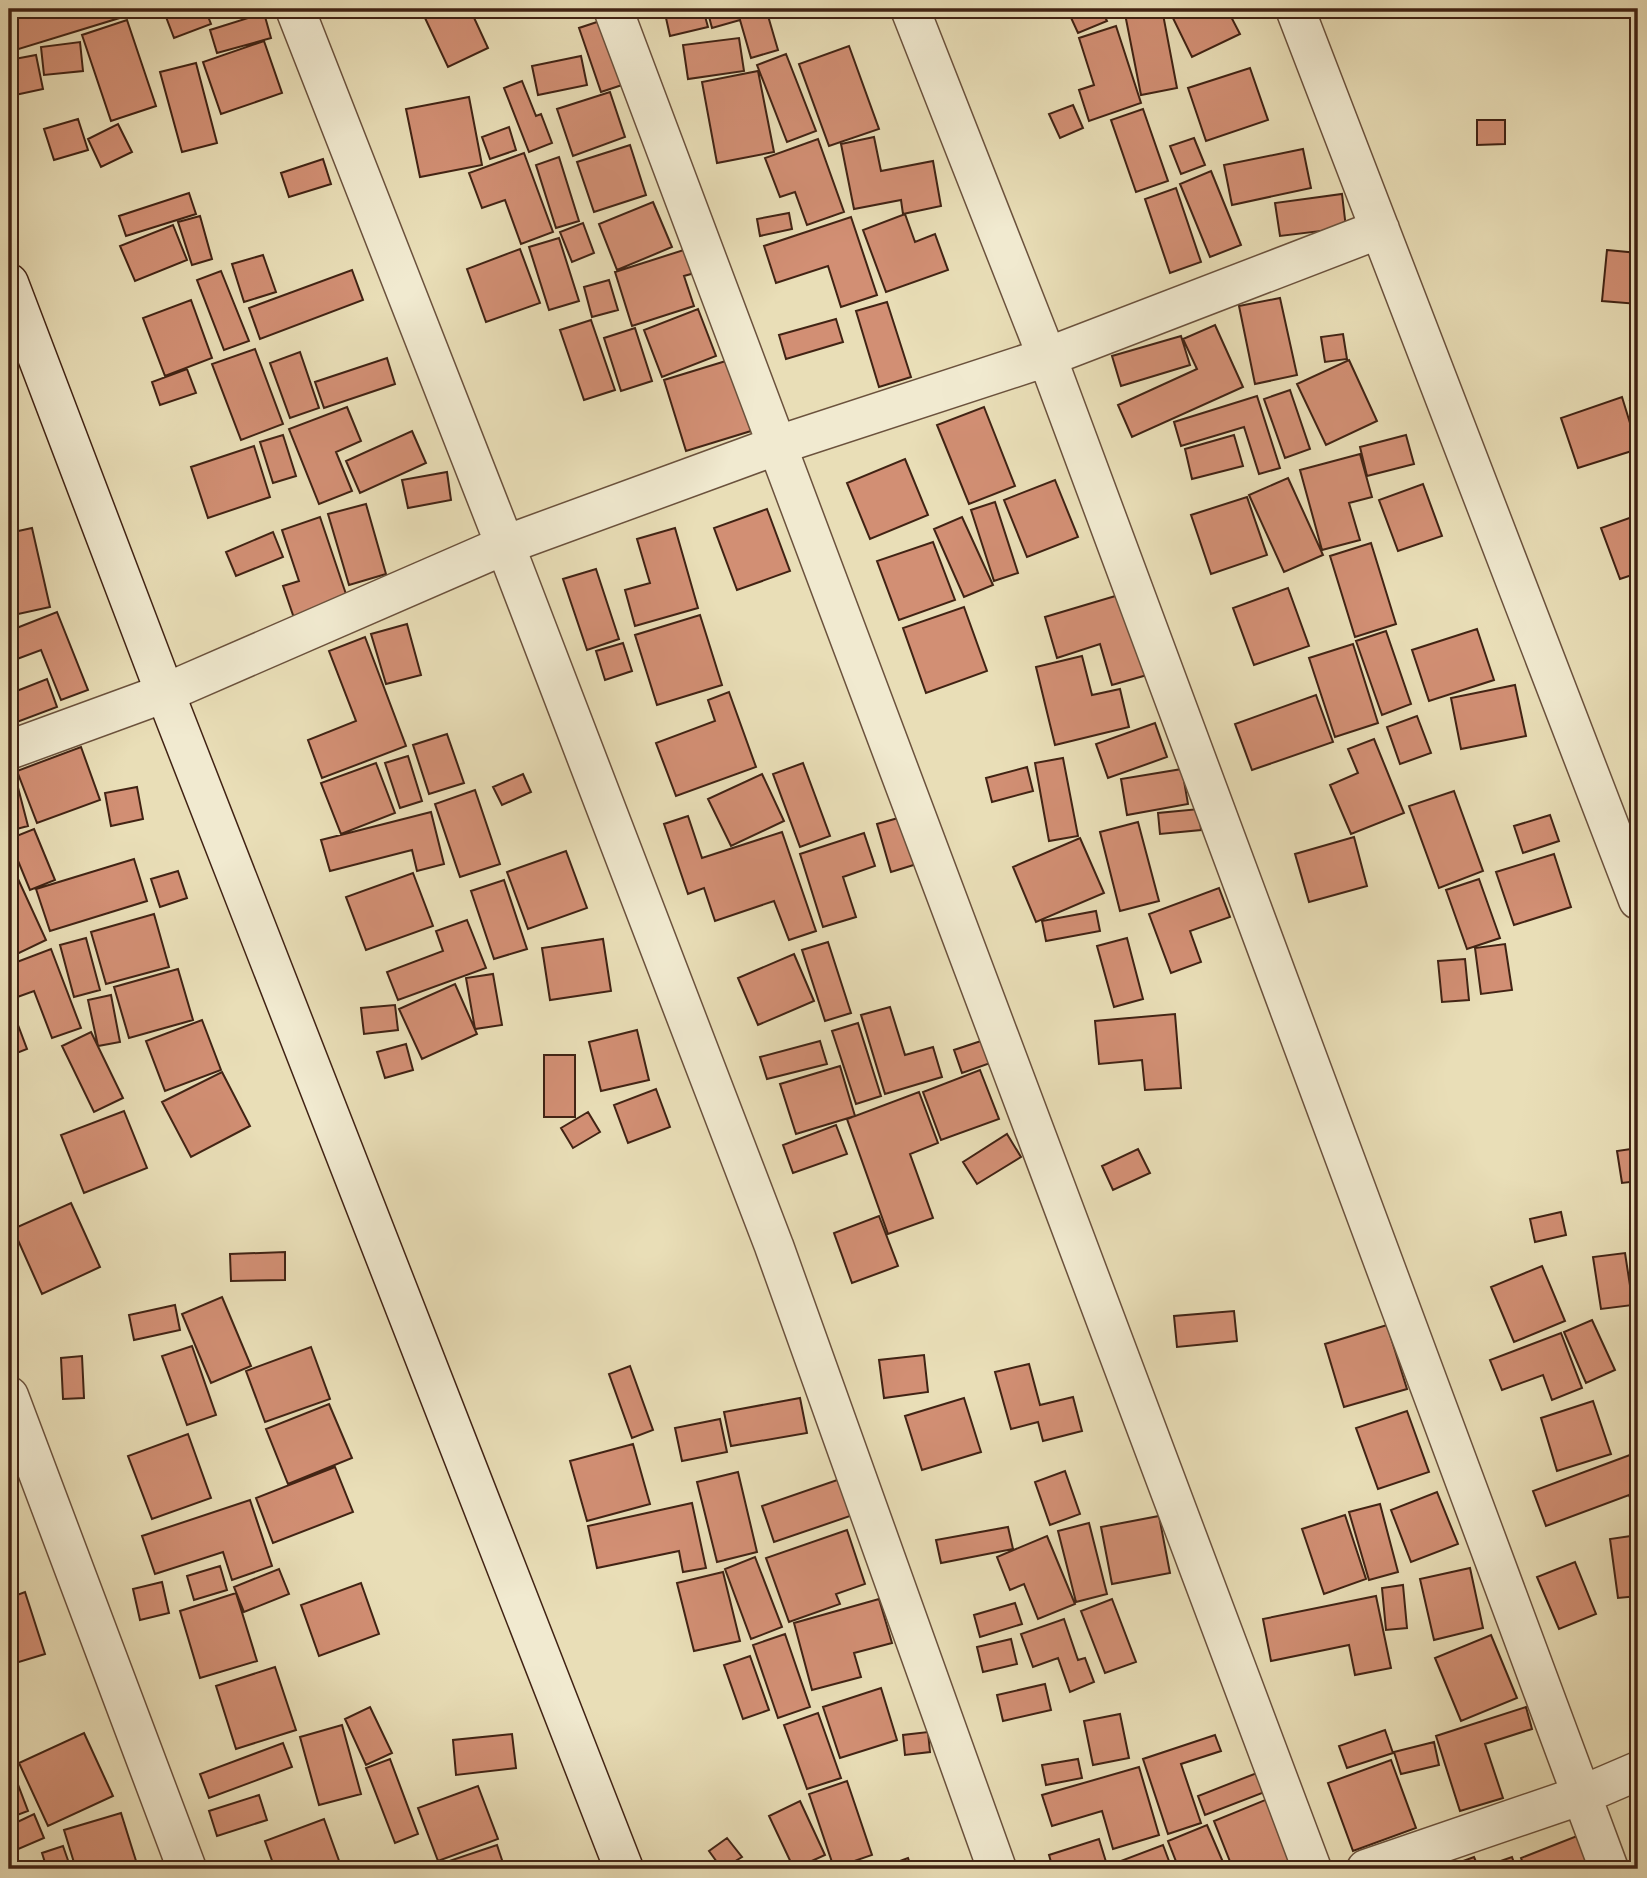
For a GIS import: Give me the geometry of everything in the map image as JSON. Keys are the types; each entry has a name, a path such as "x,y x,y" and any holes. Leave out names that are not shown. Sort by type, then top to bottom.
{"street":[{"path":"295,9 505,545 774,1246 997,1869"},
{"path":"613,9 1312,1869"},
{"path":"910,9 1047,357 1609,1869"},
{"path":"1295,9 1638,900"},
{"path":"9,750 166,693 505,545 778,445 1047,357 1380,229"},
{"path":"9,283 624,1869"},
{"path":"9,1396 187,1869"},
{"path":"1366,1869 1582,1795 1638,1771"}],"building":[{"path":"9,9 123,9 126,16 9,52"},
{"path":"163,9 205,9 211,24 174,38"},
{"path":"445,9 470,9 488,48 448,67 425,18"},
{"path":"664,9 703,9 708,27 670,36"},
{"path":"707,9 766,9 778,50 751,58 740,20 712,28"},
{"path":"1067,9 1101,9 1107,21 1078,33"},
{"path":"1162,9 1177,88 1141,95 1125,14"},
{"path":"1177,9 1227,9 1240,34 1192,57 1170,12"},
{"path":"264,13 271,38 217,53 210,30"},
{"path":"606,19 628,83 601,92 579,28"},
{"path":"127,20 156,106 111,121 82,35"},
{"path":"1116,26 1141,103 1089,121 1079,90 1094,85 1079,38"},
{"path":"739,38 744,71 688,79 683,45"},
{"path":"264,41 282,93 221,114 203,62"},
{"path":"80,42 83,71 44,75 41,47"},
{"path":"849,46 879,129 829,146 799,64"},
{"path":"786,54 816,131 787,142 757,65"},
{"path":"36,55 43,89 15,95 9,60"},
{"path":"581,56 587,85 538,95 532,66"},
{"path":"196,63 217,143 182,152 160,72"},
{"path":"1250,68 1268,120 1206,141 1188,88"},
{"path":"758,71 774,152 717,163 702,82"},
{"path":"522,81 536,116 541,114 552,143 529,152 504,88"},
{"path":"610,92 625,137 573,156 557,109"},
{"path":"469,97 482,165 420,177 406,109"},
{"path":"1073,105 1083,128 1060,138 1049,114"},
{"path":"1143,109 1168,181 1136,192 1111,120"},
{"path":"78,119 88,150 54,160 44,129"},
{"path":"1477,120 1505,120 1505,144 1477,145"},
{"path":"118,124 132,152 101,167 88,139"},
{"path":"509,127 516,150 490,159 482,137"},
{"path":"874,137 881,171 933,161 941,206 903,214 901,200 854,209 841,144"},
{"path":"1194,138 1205,165 1181,174 1170,146"},
{"path":"818,139 844,212 807,225 795,192 780,197 765,158"},
{"path":"630,145 646,195 594,212 577,162"},
{"path":"1303,149 1311,188 1232,205 1224,165"},
{"path":"524,153 553,232 521,244 505,200 482,208 469,173"},
{"path":"559,157 579,221 556,228 536,165"},
{"path":"323,159 331,184 289,197 281,173"},
{"path":"1211,171 1241,245 1210,257 1180,184"},
{"path":"1176,188 1201,262 1170,273 1145,199"},
{"path":"189,193 196,214 126,236 119,216"},
{"path":"1342,194 1346,228 1280,236 1275,203"},
{"path":"653,202 672,247 617,270 599,224"},
{"path":"789,213 792,229 760,236 757,219"},
{"path":"905,214 915,242 935,234 948,270 886,292 863,230"},
{"path":"200,216 212,259 192,265 178,222"},
{"path":"851,217 877,295 841,307 828,266 776,283 764,246"},
{"path":"583,223 594,253 572,262 560,232"},
{"path":"173,225 187,260 135,281 120,246"},
{"path":"559,238 579,301 549,310 529,247"},
{"path":"690,248 698,272 684,276 694,306 632,326 615,272"},
{"path":"520,249 540,303 486,322 467,269"},
{"path":"1607,250 1638,253 1638,304 1602,301"},
{"path":"263,255 276,292 244,302 232,264"},
{"path":"352,270 363,300 260,339 249,308"},
{"path":"221,271 249,341 224,350 197,280"},
{"path":"609,280 618,310 592,317 584,287"},
{"path":"1280,298 1297,375 1255,384 1239,306"},
{"path":"191,300 212,358 165,376 143,318"},
{"path":"887,302 911,377 879,387 856,311"},
{"path":"698,309 716,356 662,377 644,330"},
{"path":"836,319 843,342 786,359 779,335"},
{"path":"591,320 615,390 584,400 560,330"},
{"path":"1215,325 1243,387 1132,437 1118,405 1197,369 1183,339"},
{"path":"635,328 652,381 621,391 604,338"},
{"path":"1343,334 1347,359 1325,362 1321,337"},
{"path":"1181,336 1190,365 1121,386 1112,356"},
{"path":"255,349 283,424 241,440 212,364"},
{"path":"300,352 319,408 290,418 270,363"},
{"path":"387,358 395,384 324,408 315,382"},
{"path":"729,360 751,431 686,451 664,380"},
{"path":"1349,360 1377,421 1326,445 1297,384"},
{"path":"187,369 196,393 160,405 152,382"},
{"path":"1290,390 1310,449 1285,458 1264,399"},
{"path":"1257,396 1280,468 1259,474 1244,427 1181,446 1174,422"},
{"path":"1622,397 1638,449 1578,468 1561,418"},
{"path":"1638,398 1638,421 1630,401"},
{"path":"347,407 361,441 336,452 352,491 319,504 289,429"},
{"path":"984,407 1015,486 969,504 937,425"},
{"path":"412,431 426,463 360,493 346,461"},
{"path":"283,435 296,476 273,483 260,442"},
{"path":"1234,435 1243,466 1192,479 1185,449"},
{"path":"1406,435 1414,464 1367,476 1360,447"},
{"path":"254,446 270,497 208,518 191,467"},
{"path":"1360,454 1372,497 1349,503 1360,540 1322,550 1300,470"},
{"path":"905,459 928,515 870,539 847,483"},
{"path":"447,472 451,500 408,508 402,480"},
{"path":"1288,478 1323,555 1284,572 1249,495"},
{"path":"1055,480 1078,537 1027,557 1004,500"},
{"path":"1423,484 1442,536 1398,551 1379,500"},
{"path":"1247,497 1267,555 1211,574 1191,515"},
{"path":"995,502 1018,573 994,581 971,510"},
{"path":"366,504 386,574 349,585 328,514"},
{"path":"767,509 790,571 737,590 714,528"},
{"path":"1638,515 1638,573 1620,579 1601,528"},
{"path":"320,517 348,600 294,618 283,586 299,581 282,530"},
{"path":"962,517 993,585 964,597 934,529"},
{"path":"32,528 50,607 9,616 9,533"},
{"path":"675,528 698,608 635,626 625,590 650,583 637,539"},
{"path":"273,532 283,557 236,576 226,552"},
{"path":"933,542 955,600 899,620 877,561"},
{"path":"1371,543 1396,624 1355,637 1330,556"},
{"path":"596,569 619,639 587,650 563,579"},
{"path":"1288,588 1309,646 1254,665 1233,608"},
{"path":"1122,594 1147,675 1112,685 1100,644 1057,658 1045,617"},
{"path":"964,607 987,671 926,693 903,628"},
{"path":"57,612 88,690 61,700 41,650 9,662 9,631"},
{"path":"700,615 722,685 657,705 635,635"},
{"path":"407,624 421,675 386,684 371,634"},
{"path":"1477,629 1494,680 1429,701 1412,650"},
{"path":"1386,631 1411,704 1382,715 1356,641"},
{"path":"365,637 406,746 322,778 308,740 356,721 329,651"},
{"path":"623,643 632,671 605,680 596,651"},
{"path":"1353,644 1378,723 1335,737 1309,658"},
{"path":"1082,656 1092,695 1120,689 1129,727 1055,745 1036,667"},
{"path":"47,679 57,707 17,722 9,694"},
{"path":"1515,685 1526,736 1461,749 1451,698"},
{"path":"729,692 756,767 676,796 656,743 715,721 708,700"},
{"path":"1316,695 1333,742 1252,770 1235,724"},
{"path":"1417,716 1431,753 1400,764 1387,727"},
{"path":"1155,723 1167,757 1108,778 1096,744"},
{"path":"447,734 464,783 429,794 413,745"},
{"path":"1374,739 1404,813 1351,834 1330,785 1358,773 1348,749"},
{"path":"81,747 100,800 37,823 17,771"},
{"path":"408,756 422,801 400,808 385,763"},
{"path":"1063,758 1078,836 1049,841 1035,763"},
{"path":"376,763 395,813 341,834 321,783"},
{"path":"803,763 830,836 800,847 773,774"},
{"path":"1027,767 1033,791 992,802 986,778"},
{"path":"1182,769 1188,804 1127,815 1121,779"},
{"path":"523,774 531,792 502,805 493,787"},
{"path":"762,774 784,821 731,846 708,799"},
{"path":"15,776 28,826 9,831 9,777"},
{"path":"137,787 143,819 111,826 105,793"},
{"path":"475,790 500,864 460,877 435,804"},
{"path":"1454,791 1483,871 1439,888 1409,806"},
{"path":"1199,809 1201,830 1160,834 1158,813"},
{"path":"431,812 444,864 417,871 412,850 330,871 321,840"},
{"path":"1550,815 1559,841 1523,853 1514,826"},
{"path":"688,816 702,858 782,832 816,931 789,940 774,901 715,921 704,888 688,894 664,824"},
{"path":"905,816 920,863 891,872 877,824"},
{"path":"1138,822 1159,901 1120,911 1100,832"},
{"path":"34,829 55,880 30,890 9,839"},
{"path":"864,833 875,866 843,877 856,917 823,927 800,854"},
{"path":"1354,837 1367,886 1309,902 1295,854"},
{"path":"1080,838 1104,893 1036,922 1013,867"},
{"path":"566,851 587,908 528,929 507,872"},
{"path":"1554,854 1571,907 1514,925 1496,872"},
{"path":"134,859 147,901 50,931 36,889"},
{"path":"13,868 46,940 17,954 9,935 9,870"},
{"path":"178,871 187,898 160,907 151,879"},
{"path":"413,873 433,926 366,950 346,897"},
{"path":"1479,879 1500,938 1467,949 1446,890"},
{"path":"504,880 527,949 494,959 471,891"},
{"path":"1219,888 1230,917 1190,931 1201,962 1171,973 1149,914"},
{"path":"1096,911 1100,931 1046,941 1042,921"},
{"path":"154,914 169,967 106,984 91,932"},
{"path":"467,920 486,968 398,1000 387,972 443,951 436,931"},
{"path":"86,938 100,990 74,997 60,945"},
{"path":"1127,938 1143,999 1114,1007 1097,946"},
{"path":"603,939 611,991 550,1000 542,948"},
{"path":"828,942 851,1013 825,1021 802,950"},
{"path":"1505,944 1512,990 1481,994 1475,948"},
{"path":"51,949 81,1028 52,1038 34,991 9,1000 9,965"},
{"path":"794,954 814,1001 758,1025 738,978"},
{"path":"1465,959 1469,1000 1442,1002 1438,961"},
{"path":"178,969 193,1020 129,1038 114,987"},
{"path":"493,974 502,1025 475,1029 466,978"},
{"path":"455,984 477,1034 422,1059 399,1009"},
{"path":"111,995 120,1042 98,1046 88,1000"},
{"path":"395,1005 398,1030 364,1034 361,1008"},
{"path":"890,1007 905,1055 933,1047 942,1077 885,1094 861,1015"},
{"path":"1175,1014 1181,1088 1145,1090 1142,1060 1099,1064 1095,1021"},
{"path":"202,1020 221,1070 165,1091 146,1041"},
{"path":"858,1023 881,1096 856,1104 832,1031"},
{"path":"18,1025 27,1049 9,1056 9,1028"},
{"path":"637,1030 649,1080 601,1091 589,1042"},
{"path":"91,1032 123,1098 94,1112 62,1046"},
{"path":"990,1038 999,1060 962,1073 954,1050"},
{"path":"820,1041 827,1064 767,1079 760,1057"},
{"path":"406,1044 413,1070 385,1078 377,1052"},
{"path":"544,1055 575,1055 575,1117 544,1117"},
{"path":"840,1066 855,1116 796,1134 780,1084"},
{"path":"980,1070 999,1119 941,1140 923,1092"},
{"path":"222,1072 250,1126 191,1157 162,1102"},
{"path":"656,1089 670,1127 628,1143 614,1105"},
{"path":"919,1092 938,1143 910,1154 933,1218 888,1234 847,1119"},
{"path":"124,1111 147,1168 84,1193 61,1135"},
{"path":"588,1112 600,1132 573,1148 561,1128"},
{"path":"836,1125 847,1154 793,1173 783,1145"},
{"path":"1007,1134 1021,1157 977,1184 963,1162"},
{"path":"1638,1148 1638,1181 1622,1183 1617,1151"},
{"path":"1138,1149 1150,1173 1113,1190 1102,1166"},
{"path":"71,1203 100,1267 42,1294 13,1229"},
{"path":"1561,1212 1566,1235 1535,1242 1530,1219"},
{"path":"879,1216 898,1266 852,1283 834,1233"},
{"path":"285,1252 285,1280 231,1281 230,1254"},
{"path":"1625,1253 1633,1305 1601,1309 1593,1257"},
{"path":"1542,1266 1565,1321 1514,1342 1491,1287"},
{"path":"222,1297 251,1366 211,1383 182,1314"},
{"path":"175,1305 180,1330 134,1340 129,1315"},
{"path":"1234,1311 1237,1341 1177,1347 1174,1316"},
{"path":"1592,1320 1615,1370 1586,1383 1564,1332"},
{"path":"1387,1325 1407,1389 1344,1407 1325,1344"},
{"path":"1561,1333 1582,1388 1552,1400 1543,1375 1502,1390 1490,1360"},
{"path":"192,1346 216,1415 187,1425 162,1356"},
{"path":"311,1347 330,1399 265,1422 246,1371"},
{"path":"924,1355 928,1392 884,1398 879,1360"},
{"path":"82,1356 84,1398 63,1399 61,1358"},
{"path":"1029,1364 1040,1405 1073,1397 1082,1431 1043,1441 1038,1422 1011,1429 995,1372"},
{"path":"630,1366 653,1430 632,1438 609,1374"},
{"path":"800,1398 807,1433 731,1446 724,1412"},
{"path":"964,1398 981,1452 922,1470 905,1416"},
{"path":"1593,1401 1611,1454 1557,1471 1541,1418"},
{"path":"329,1404 352,1458 288,1484 266,1429"},
{"path":"1407,1411 1429,1472 1378,1489 1356,1428"},
{"path":"720,1419 727,1452 682,1461 675,1428"},
{"path":"188,1434 211,1498 152,1519 128,1456"},
{"path":"633,1444 650,1504 587,1521 570,1461"},
{"path":"1638,1452 1638,1520 1629,1495 1546,1526 1533,1491"},
{"path":"335,1467 353,1512 273,1543 256,1498"},
{"path":"1065,1471 1080,1514 1050,1525 1035,1482"},
{"path":"738,1472 757,1552 717,1562 697,1482"},
{"path":"843,1478 856,1514 774,1542 762,1506"},
{"path":"1437,1492 1458,1544 1411,1562 1391,1510"},
{"path":"250,1500 272,1566 232,1580 223,1552 155,1574 142,1536"},
{"path":"692,1503 706,1568 683,1572 679,1551 597,1568 588,1526"},
{"path":"1380,1504 1398,1572 1369,1580 1349,1512"},
{"path":"1345,1515 1366,1579 1324,1594 1302,1529"},
{"path":"1159,1516 1170,1573 1112,1584 1101,1527"},
{"path":"1089,1523 1107,1594 1076,1602 1058,1531"},
{"path":"1008,1527 1013,1549 941,1563 936,1540"},
{"path":"847,1530 865,1584 836,1594 840,1604 789,1622 766,1558"},
{"path":"1638,1535 1638,1596 1618,1598 1610,1539"},
{"path":"1047,1536 1075,1604 1038,1619 1024,1584 1010,1590 997,1557"},
{"path":"12,1557 17,1579 9,1581 9,1558"},
{"path":"755,1557 782,1627 751,1639 725,1569"},
{"path":"1575,1562 1596,1614 1559,1629 1537,1577"},
{"path":"220,1566 227,1590 194,1600 187,1576"},
{"path":"1470,1568 1483,1628 1434,1640 1420,1579"},
{"path":"279,1569 289,1594 244,1612 234,1587"},
{"path":"723,1572 740,1641 694,1651 677,1583"},
{"path":"162,1582 169,1613 140,1620 133,1589"},
{"path":"361,1583 379,1634 319,1656 301,1605"},
{"path":"1403,1585 1407,1628 1386,1630 1382,1588"},
{"path":"25,1592 45,1654 9,1665 9,1598"},
{"path":"236,1593 257,1661 200,1678 180,1611"},
{"path":"1376,1596 1391,1668 1355,1675 1349,1645 1271,1661 1263,1619"},
{"path":"879,1599 892,1643 854,1653 861,1677 812,1690 794,1623"},
{"path":"1112,1599 1136,1662 1105,1673 1081,1611"},
{"path":"1015,1603 1022,1624 980,1637 974,1615"},
{"path":"1064,1619 1078,1660 1085,1658 1094,1682 1070,1692 1058,1658 1033,1667 1021,1634"},
{"path":"785,1634 810,1707 778,1718 753,1645"},
{"path":"1491,1635 1517,1698 1461,1721 1435,1658"},
{"path":"1011,1639 1017,1664 983,1672 977,1647"},
{"path":"750,1656 769,1710 743,1719 724,1665"},
{"path":"275,1667 296,1730 236,1749 216,1686"},
{"path":"1045,1684 1051,1710 1003,1721 997,1695"},
{"path":"881,1688 897,1740 840,1758 823,1707"},
{"path":"370,1707 392,1753 366,1765 345,1719"},
{"path":"1526,1707 1532,1729 1485,1744 1503,1798 1460,1811 1436,1736"},
{"path":"818,1713 841,1778 807,1789 784,1725"},
{"path":"1120,1714 1129,1758 1093,1765 1084,1721"},
{"path":"342,1725 361,1794 319,1805 300,1737"},
{"path":"1385,1730 1393,1753 1347,1768 1339,1746"},
{"path":"928,1732 930,1752 905,1755 903,1735"},
{"path":"84,1733 113,1796 48,1826 19,1763"},
{"path":"512,1734 516,1768 456,1775 453,1740"},
{"path":"1215,1735 1221,1751 1181,1764 1201,1823 1168,1834 1143,1759"},
{"path":"1434,1742 1439,1765 1401,1774 1394,1752"},
{"path":"283,1743 292,1767 209,1798 200,1774"},
{"path":"390,1759 418,1834 395,1843 366,1768"},
{"path":"1078,1759 1082,1778 1046,1785 1042,1765"},
{"path":"1391,1760 1416,1828 1353,1851 1328,1783"},
{"path":"9,1761 28,1811 9,1818"},
{"path":"1139,1767 1159,1835 1113,1849 1102,1811 1052,1826 1042,1795"},
{"path":"1262,1771 1270,1790 1205,1815 1198,1796"},
{"path":"847,1781 872,1855 834,1868 809,1794"},
{"path":"478,1786 498,1839 438,1861 418,1808"},
{"path":"259,1795 267,1820 217,1836 209,1811"},
{"path":"1275,1796 1300,1858 1272,1869 1233,1869 1214,1821"},
{"path":"800,1801 825,1855 794,1869 769,1816"},
{"path":"121,1813 137,1864 121,1869 76,1869 64,1830"},
{"path":"34,1814 44,1838 9,1853 9,1826"},
{"path":"324,1819 342,1869 275,1869 265,1841"},
{"path":"1207,1825 1226,1869 1179,1869 1168,1841"},
{"path":"1577,1836 1590,1869 1525,1869 1521,1858"},
{"path":"727,1838 742,1857 722,1869 709,1851"},
{"path":"1099,1839 1107,1865 1094,1869 1053,1869 1049,1855"},
{"path":"497,1845 505,1869 442,1869 440,1864"},
{"path":"1163,1845 1172,1869 1111,1869 1110,1865"},
{"path":"63,1846 71,1869 47,1869 42,1853"},
{"path":"1474,1857 1479,1869 1444,1869 1444,1868"},
{"path":"1512,1857 1516,1869 1483,1867"},
{"path":"908,1858 912,1869 878,1869"}]}
